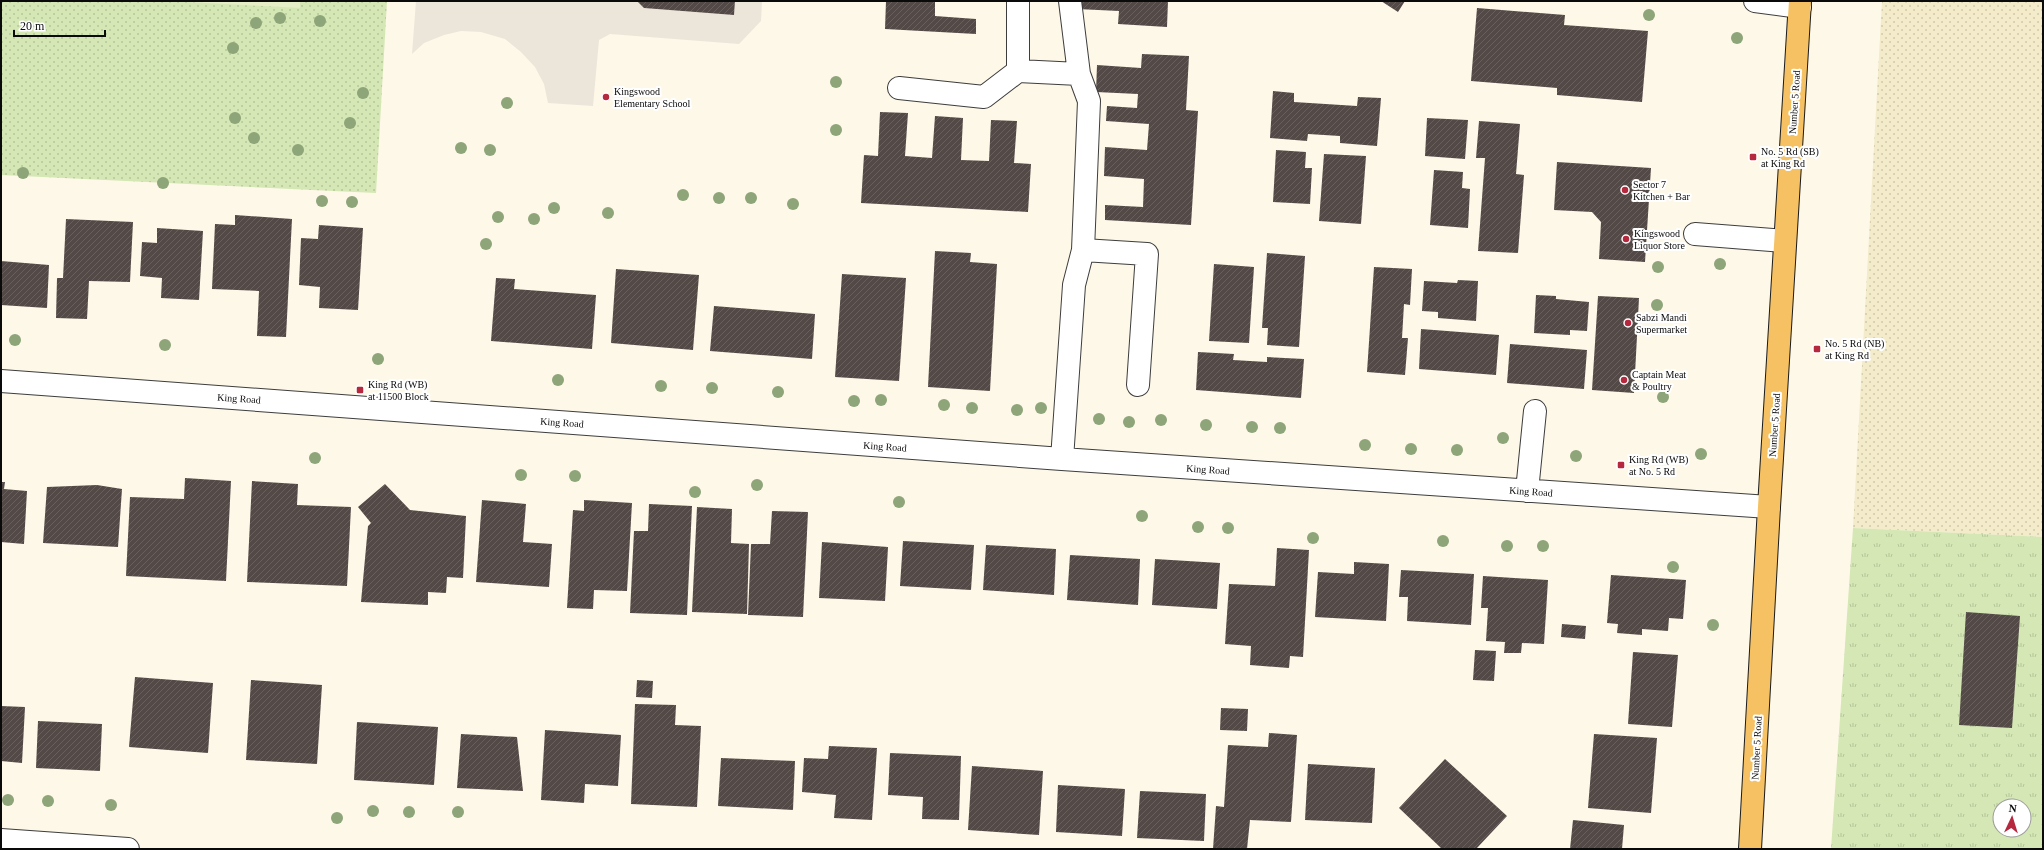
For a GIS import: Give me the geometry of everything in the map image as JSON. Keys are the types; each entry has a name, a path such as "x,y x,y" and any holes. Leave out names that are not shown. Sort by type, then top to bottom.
{"main road":[{"name":"Number 5 Road","path":"1750,849 1769,507 1800,4"}],"street":[{"path":"1018,1 1018,71"},
{"path":"1062,459 1074,285 1083,250 1089,101 1079,74 1070,1"},
{"path":"1755,1 1800,4"},
{"path":"899,88 984,97 1018,71 1079,74"},
{"path":"1695,234 1785,241"},
{"path":"1083,250 1148,254 1138,385"},
{"name":"King Road","path":"1,381 1062,459 1769,507"},
{"path":"1527,491 1535,411"},
{"path":"1,840 128,849"}],"shaded area":[{"path":"416,1 637,1 644,8 734,15 735,1 762,1 761,21 739,44 610,34 599,40 593,106 548,103 544,84 535,67 521,52 505,39 481,32 461,31 444,35 424,43 412,54"},
{"path":"1882,1 2043,1 2043,537 1853,528"}],"green space":[{"path":"1,1 387,1 376,193 1,175"},
{"path":"169,1 300,1 300,8"},
{"path":"1853,528 2043,537 2043,849 1831,849"}],"building":[{"path":"637,1 735,1 734,15 644,8"},
{"path":"886,1 935,1 935,16 976,19 976,34 885,29"},
{"path":"1078,1 1168,1 1167,27 1118,24 1119,11 1077,9"},
{"path":"1381,1 1405,1 1398,12"},
{"path":"1477,8 1565,15 1564,25 1648,31 1642,102 1557,95 1557,88 1471,81"},
{"path":"1142,54 1189,56 1186,110 1198,111 1191,225 1105,220 1105,205 1143,207 1144,179 1104,176 1105,147 1147,150 1149,124 1106,121 1107,106 1137,108 1138,94 1096,92 1097,65 1141,68"},
{"path":"1273,91 1294,93 1294,102 1357,106 1358,97 1381,98 1377,146 1340,143 1340,136 1308,134 1307,141 1270,138"},
{"path":"880,112 908,113 905,156 932,158 935,116 963,118 961,160 989,161 991,120 1017,121 1014,163 1031,164 1028,212 861,203 864,155 878,156"},
{"path":"1427,118 1468,120 1465,159 1425,156"},
{"path":"1479,121 1520,124 1516,174 1524,175 1518,253 1478,251 1485,158 1476,158"},
{"path":"1276,150 1306,152 1305,168 1312,168 1310,204 1273,202"},
{"path":"1324,154 1366,156 1361,224 1319,221"},
{"path":"1557,162 1651,168 1645,262 1599,259 1601,222 1592,212 1554,210"},
{"path":"1434,170 1463,172 1462,188 1470,189 1468,228 1430,225"},
{"path":"235,215 292,219 286,337 257,336 259,291 212,289 215,224 235,225"},
{"path":"66,219 133,222 130,282 89,281 87,319 56,318 57,278 63,278"},
{"path":"319,225 363,228 358,310 319,308 320,287 299,285 301,238 318,239"},
{"path":"157,228 203,231 199,300 161,298 162,278 140,276 142,242 157,243"},
{"path":"935,251 971,253 970,262 997,264 990,391 928,387"},
{"path":"1267,253 1305,256 1299,347 1267,345 1268,328 1262,328"},
{"path":"1,261 49,265 47,308 1,305"},
{"path":"1214,264 1254,267 1249,343 1209,341"},
{"path":"1374,267 1412,269 1410,305 1404,304 1402,338 1408,338 1405,375 1367,372"},
{"path":"616,269 699,275 693,350 611,343"},
{"path":"842,274 906,278 899,381 835,377"},
{"path":"496,278 515,279 514,289 596,295 592,349 491,341"},
{"path":"1458,280 1478,281 1476,321 1438,318 1438,312 1422,311 1424,281 1457,283"},
{"path":"1536,295 1556,296 1556,299 1589,302 1587,331 1570,330 1570,335 1534,333"},
{"path":"1598,296 1639,298 1634,393 1592,390"},
{"path":"714,306 815,314 812,359 710,351"},
{"path":"1421,329 1499,335 1496,375 1419,369"},
{"path":"1510,344 1587,350 1584,389 1507,383"},
{"path":"1198,352 1234,354 1233,360 1267,362 1267,357 1304,359 1301,398 1196,390"},
{"path":"185,478 231,481 226,581 126,576 130,497 184,499"},
{"path":"252,481 298,484 297,505 351,507 347,586 247,582"},
{"path":"1,482 5,482 4,489 27,491 24,544 1,542"},
{"path":"385,484 410,510 466,516 463,578 447,577 446,593 428,592 428,605 361,602 368,526 371,523 358,507"},
{"path":"97,485 122,489 118,547 43,543 47,487"},
{"path":"482,500 526,504 523,542 552,544 549,587 476,582"},
{"path":"584,500 632,503 627,591 594,590 593,609 567,608 573,510 584,511"},
{"path":"649,504 692,506 687,615 630,613 634,531 648,531"},
{"path":"697,507 732,509 731,543 749,544 747,614 692,612"},
{"path":"772,511 808,512 803,617 748,615 751,544 770,544"},
{"path":"903,541 974,545 971,590 900,586"},
{"path":"822,542 888,547 885,601 819,598"},
{"path":"986,545 1056,549 1054,595 983,590"},
{"path":"1277,548 1309,550 1303,657 1290,656 1289,668 1250,665 1251,646 1225,644 1229,584 1275,586"},
{"path":"1070,555 1140,559 1138,605 1067,600"},
{"path":"1155,559 1220,563 1217,609 1152,605"},
{"path":"1354,562 1389,564 1386,621 1315,617 1318,572 1354,574"},
{"path":"1401,570 1474,574 1471,625 1407,621 1408,597 1399,597"},
{"path":"1611,575 1686,580 1683,619 1669,618 1668,631 1642,629 1642,635 1617,633 1618,624 1607,623"},
{"path":"1483,576 1548,580 1544,644 1522,643 1521,653 1504,653 1505,642 1486,641 1488,608 1481,608"},
{"path":"1966,612 2020,616 2012,728 1959,725"},
{"path":"1562,624 1586,626 1585,639 1561,637"},
{"path":"1475,650 1496,651 1494,681 1473,680"},
{"path":"1633,652 1678,655 1672,727 1628,724"},
{"path":"135,677 213,683 208,753 129,747"},
{"path":"251,680 322,685 317,764 246,760"},
{"path":"637,680 653,681 652,698 636,697"},
{"path":"635,704 676,705 675,725 701,726 697,807 631,804"},
{"path":"1,706 25,707 22,763 1,761"},
{"path":"1221,708 1248,709 1247,731 1220,730"},
{"path":"38,721 102,724 100,771 36,768"},
{"path":"357,722 438,727 434,785 354,780"},
{"path":"545,730 621,735 618,786 585,784 584,803 541,800"},
{"path":"1269,733 1297,735 1291,822 1250,820 1247,849 1213,849 1216,806 1224,807 1228,745 1268,747"},
{"path":"461,734 517,737 523,791 457,788"},
{"path":"1594,734 1657,738 1651,813 1588,808"},
{"path":"829,746 877,748 872,820 834,818 836,795 802,792 804,758 828,759"},
{"path":"890,753 961,756 959,820 922,819 923,797 888,795"},
{"path":"721,758 795,761 793,810 718,806"},
{"path":"1445,759 1507,816 1476,849 1442,849 1399,808"},
{"path":"1308,764 1375,768 1372,823 1305,820"},
{"path":"972,766 1043,771 1039,835 968,830"},
{"path":"1058,785 1125,789 1122,836 1056,832"},
{"path":"1140,791 1206,794 1204,841 1137,838"},
{"path":"1573,820 1624,825 1622,849 1570,849"}],"place":[{"name":"Kingswood Elementary School","path":"606,97"},
{"name":"No. 5 Rd (SB) at King Rd","path":"1753,157"},
{"name":"Sector 7 Kitchen + Bar","path":"1625,190"},
{"name":"Kingswood Liquor Store","path":"1626,239"},
{"name":"Sabzi Mandi Supermarket","path":"1628,323"},
{"name":"No. 5 Rd (NB) at King Rd","path":"1817,349"},
{"name":"Captain Meat & Poultry","path":"1624,380"},
{"name":"King Rd (WB) at 11500 Block","path":"360,390"},
{"name":"King Rd (WB) at No. 5 Rd","path":"1621,465"}]}
